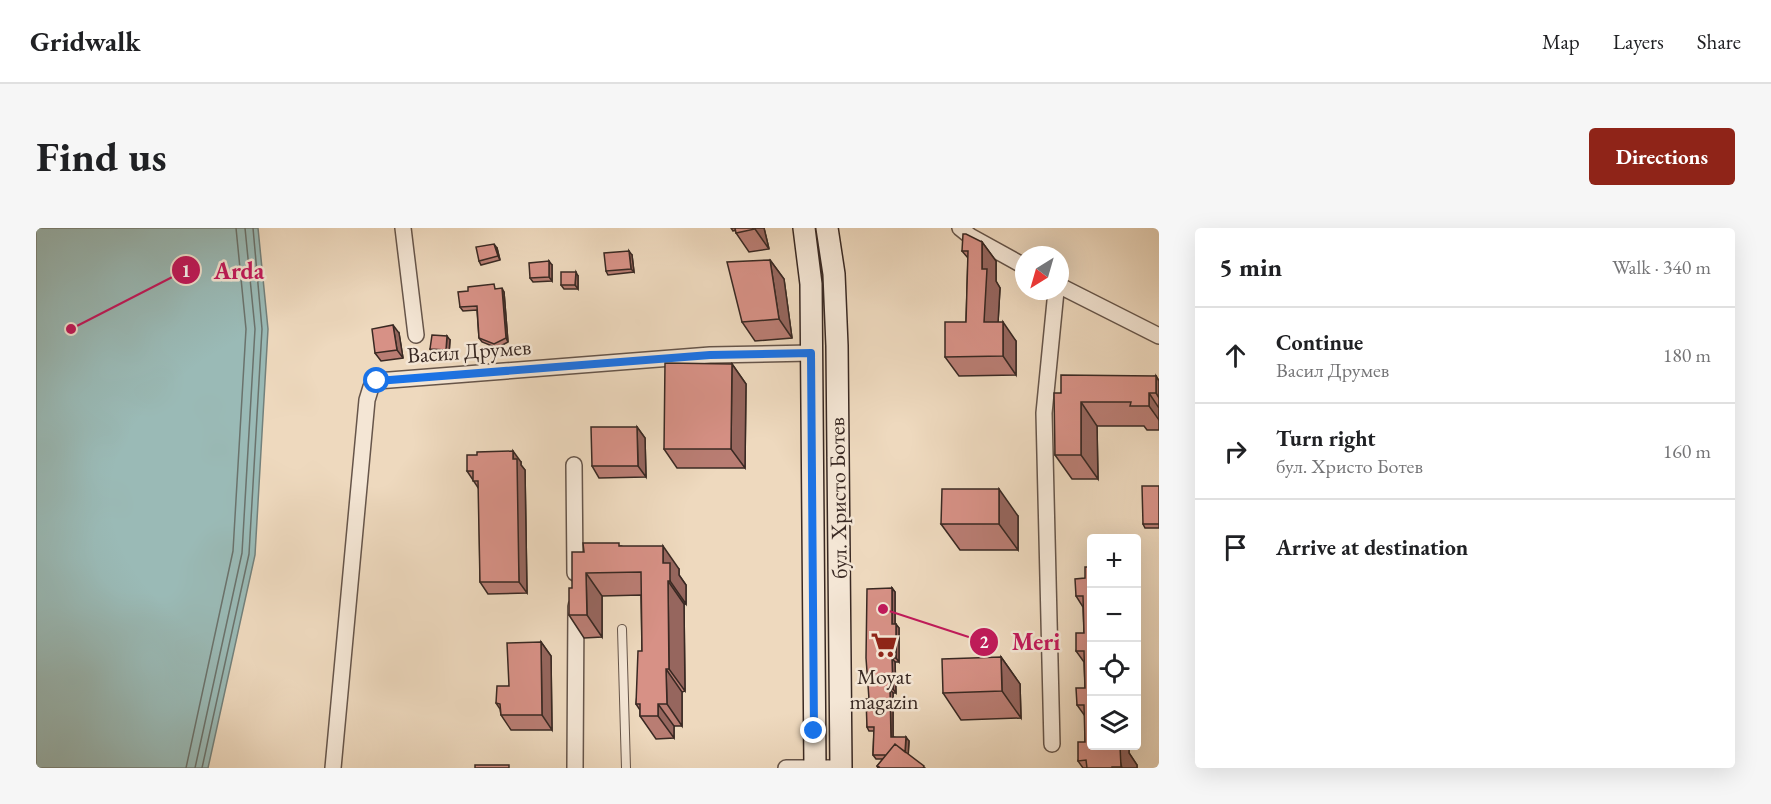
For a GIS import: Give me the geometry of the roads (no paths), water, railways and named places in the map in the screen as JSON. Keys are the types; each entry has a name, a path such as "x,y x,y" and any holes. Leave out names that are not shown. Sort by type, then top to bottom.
{"main road":[{"name":"бул. Христо Ботев","path":"804,228 811,284 815,768"},
{"name":"бул. Христо Ботев","path":"827,228 834,274 837,346 841,768"}],"street":[{"path":"403,228 417,335"},
{"path":"960,228 1015,261"},
{"path":"1069,290 1159,336"},
{"path":"1052,744 1044,413 1055,300"},
{"name":"Васил Друмев","path":"333,768 367,400 371,387 377,381 710,355 811,353"},
{"path":"574,465 575,768"},
{"path":"786,768 841,768"}],"lane":[{"path":"622,629 626,768"}],"water":[{"path":"36,228 258,228 268,329 255,555 208,768 36,768"}],"place":[{"name":"Arda","path":"71,329"},
{"name":"Meri","path":"883,609"},
{"name":"Moyat magazin","path":"884,645"}]}
